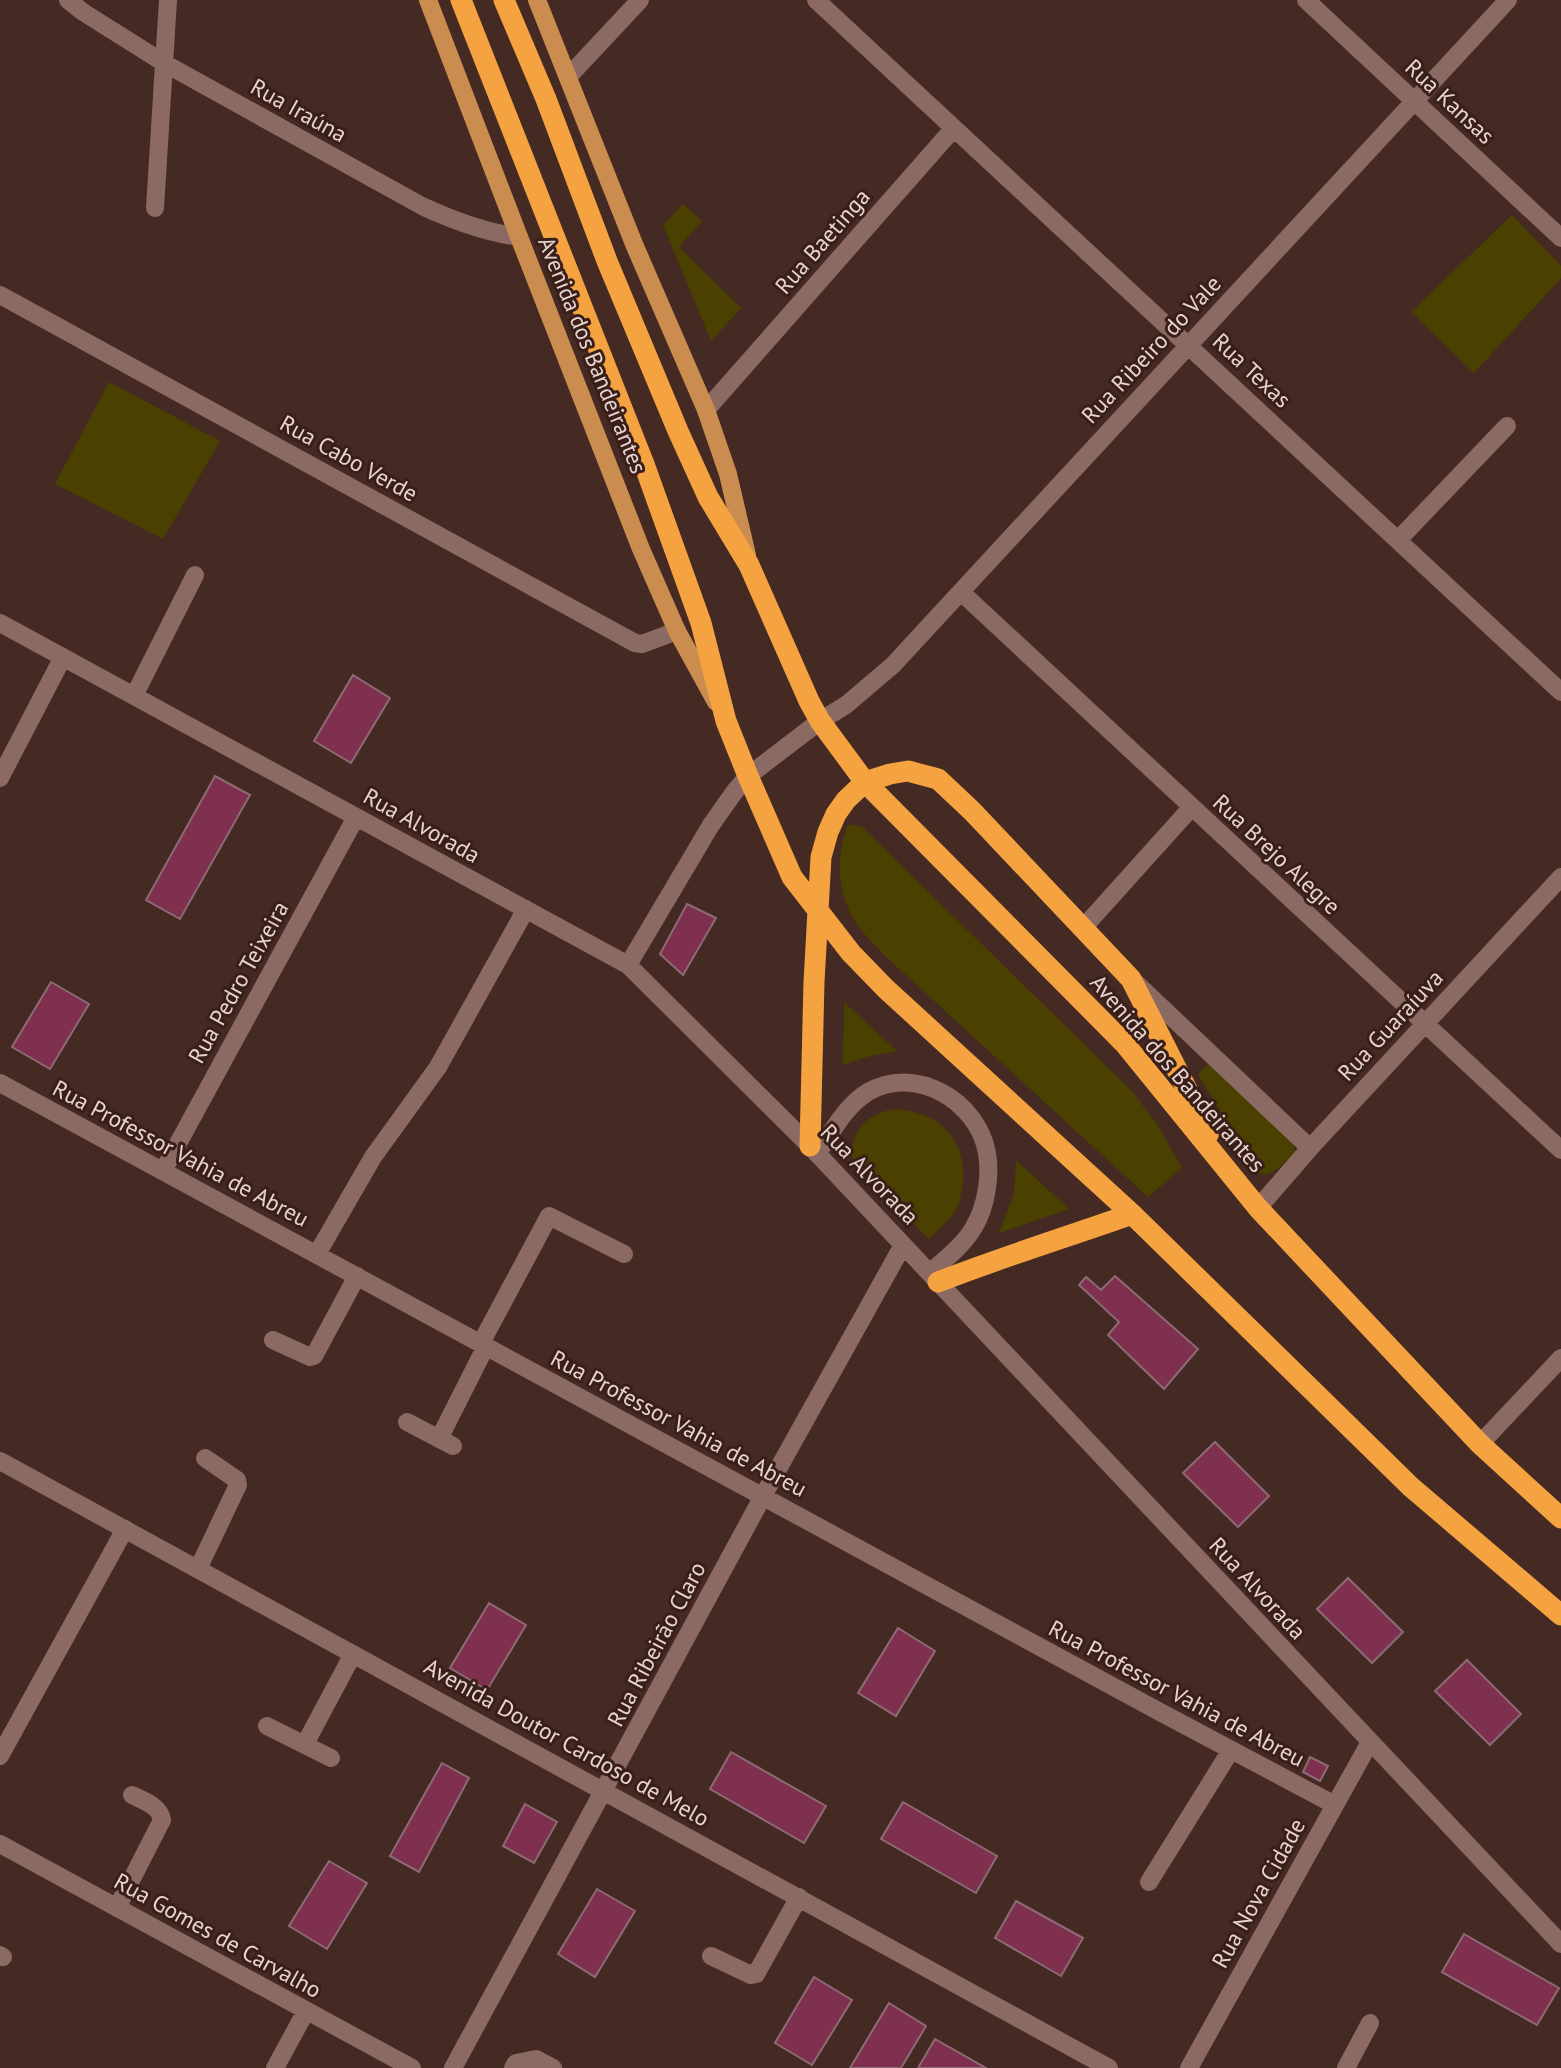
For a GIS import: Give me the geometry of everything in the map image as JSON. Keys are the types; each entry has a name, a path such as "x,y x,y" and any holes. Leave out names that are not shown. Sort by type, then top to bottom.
{"highway":[{"name":"Avenida dos Bandeirantes","path":"461,0 644,464 701,623 726,721 792,877 851,953 886,989 1132,1214 1411,1487 1561,1615"},
{"name":"Avenida dos Bandeirantes","path":"504,0 546,99 607,261 678,430 708,497 749,565 820,721 865,782 1124,1043 1258,1208 1480,1444 1561,1518"},
{"path":"813,1150 817,911 821,857 828,832 846,800 865,782 908,771 938,779 972,811 1131,979 1228,1170"},
{"path":"934,1277 1063,1239 1132,1214"}],"main road":[{"name":"Avenida dos Bandeirantes","path":"428,0 641,549 677,631 726,721"},
{"name":"Avenida dos Bandeirantes","path":"537,0 634,244 706,410 728,474 749,565"}],"street":[{"name":"Rua Iraúna","path":"68,0 164,64 422,206 461,224 491,233 519,237"},
{"path":"155,208 168,0"},
{"path":"568,77 640,0"},
{"name":"Rua Texas","path":"816,0 1561,692"},
{"name":"Rua Kansas","path":"1306,0 1561,237"},
{"name":"Rua Ribeiro do Vale","path":"820,721 846,705 893,665 1508,0"},
{"name":"Rua Baetinga","path":"706,410 954,128"},
{"name":"Rua Cabo Verde","path":"0,295 635,643 642,644 677,631"},
{"path":"698,392 707,393 726,387"},
{"path":"1398,540 1507,426"},
{"path":"134,696 195,575"},
{"name":"Rua Brejo Alegre","path":"961,592 1561,1150"},
{"name":"Rua Alvorada","path":"0,623 628,965 813,1150 1561,1944"},
{"path":"0,778 63,657"},
{"path":"628,965 724,804 748,776 820,721"},
{"path":"1083,928 1191,808"},
{"name":"Rua Pedro Teixeira","path":"163,1171 356,817"},
{"name":"Rua Guaraíuva","path":"1258,1208 1310,1148 1561,877"},
{"path":"317,1254 373,1157 439,1067 526,909"},
{"path":"1131,979 1310,1148"},
{"path":"813,1150 850,1106 868,1092 892,1082 915,1083 936,1089 967,1111 979,1131 987,1153 987,1182 983,1203 975,1226 934,1277"},
{"name":"Rua Professor Vahia de Abreu","path":"0,1083 1335,1805"},
{"path":"407,1422 446,1442 483,1344 549,1216 624,1254"},
{"name":"Rua Ribeirão Claro","path":"453,2068 763,1496 903,1245"},
{"path":"273,1339 310,1357 314,1356 357,1276"},
{"path":"1480,1444 1561,1359"},
{"path":"198,1569 238,1485 237,1480 205,1458"},
{"name":"Avenida Doutor Cardoso de Melo","path":"0,1461 1110,2068"},
{"path":"0,1756 125,1529"},
{"path":"305,1744 353,1654"},
{"path":"267,1726 331,1758"},
{"name":"Rua Nova Cidade","path":"1189,2068 1370,1742"},
{"path":"1149,1882 1231,1750"},
{"path":"117,1908 162,1820 161,1813 156,1808 132,1795"},
{"name":"Rua Gomes de Carvalho","path":"0,1844 412,2068"},
{"path":"711,1956 751,1975 756,1974 799,1897"},
{"path":"275,2068 306,2011"},
{"path":"1346,2068 1370,2023"},
{"path":"513,2068 516,2063 536,2059 553,2068"}],"shaded area":[{"path":"683,204 702,221 679,247 741,308 711,341 663,225"},
{"path":"1512,215 1561,266 1561,278 1474,373 1411,312"},
{"path":"109,382 220,441 163,539 55,484"},
{"path":"848,825 861,826 1133,1092 1159,1127 1182,1168 1148,1197 884,955 855,921 843,894 840,859"},
{"path":"844,1002 897,1051 843,1065"},
{"path":"1210,1061 1293,1143 1295,1152 1267,1175 1259,1173 1198,1075"},
{"path":"893,1109 923,1115 935,1121 946,1129 960,1151 963,1181 958,1205 949,1219 928,1239 852,1157 854,1139 863,1125 876,1115"},
{"path":"1016,1160 1069,1209 999,1233 1014,1194"}],"building":[{"path":"353,675 390,698 351,763 314,741"},
{"path":"215,776 250,795 180,919 146,900"},
{"path":"687,904 716,918 683,975 660,954"},
{"path":"51,982 89,1004 50,1069 12,1047"},
{"path":"1115,1276 1198,1349 1164,1389 1108,1335 1119,1322 1079,1285 1086,1277 1101,1290"},
{"path":"1215,1442 1269,1496 1238,1527 1183,1473"},
{"path":"1348,1578 1403,1632 1372,1663 1317,1609"},
{"path":"489,1603 526,1625 487,1690 450,1668"},
{"path":"898,1628 935,1651 896,1716 858,1693"},
{"path":"1467,1660 1521,1714 1490,1745 1435,1691"},
{"path":"731,1752 826,1806 804,1843 710,1789"},
{"path":"1310,1757 1328,1766 1320,1781 1303,1772"},
{"path":"442,1763 469,1778 419,1872 390,1856"},
{"path":"903,1802 997,1856 976,1893 881,1839"},
{"path":"525,1804 557,1822 534,1863 503,1846"},
{"path":"329,1861 367,1883 327,1949 289,1926"},
{"path":"597,1889 635,1911 595,1977 558,1954"},
{"path":"1016,1901 1083,1938 1061,1976 995,1938"},
{"path":"1464,1934 1559,1988 1537,2025 1442,1972"},
{"path":"814,1977 852,2000 812,2065 775,2043"},
{"path":"889,2003 926,2026 901,2068 850,2068"},
{"path":"935,2039 986,2068 918,2068"}]}
